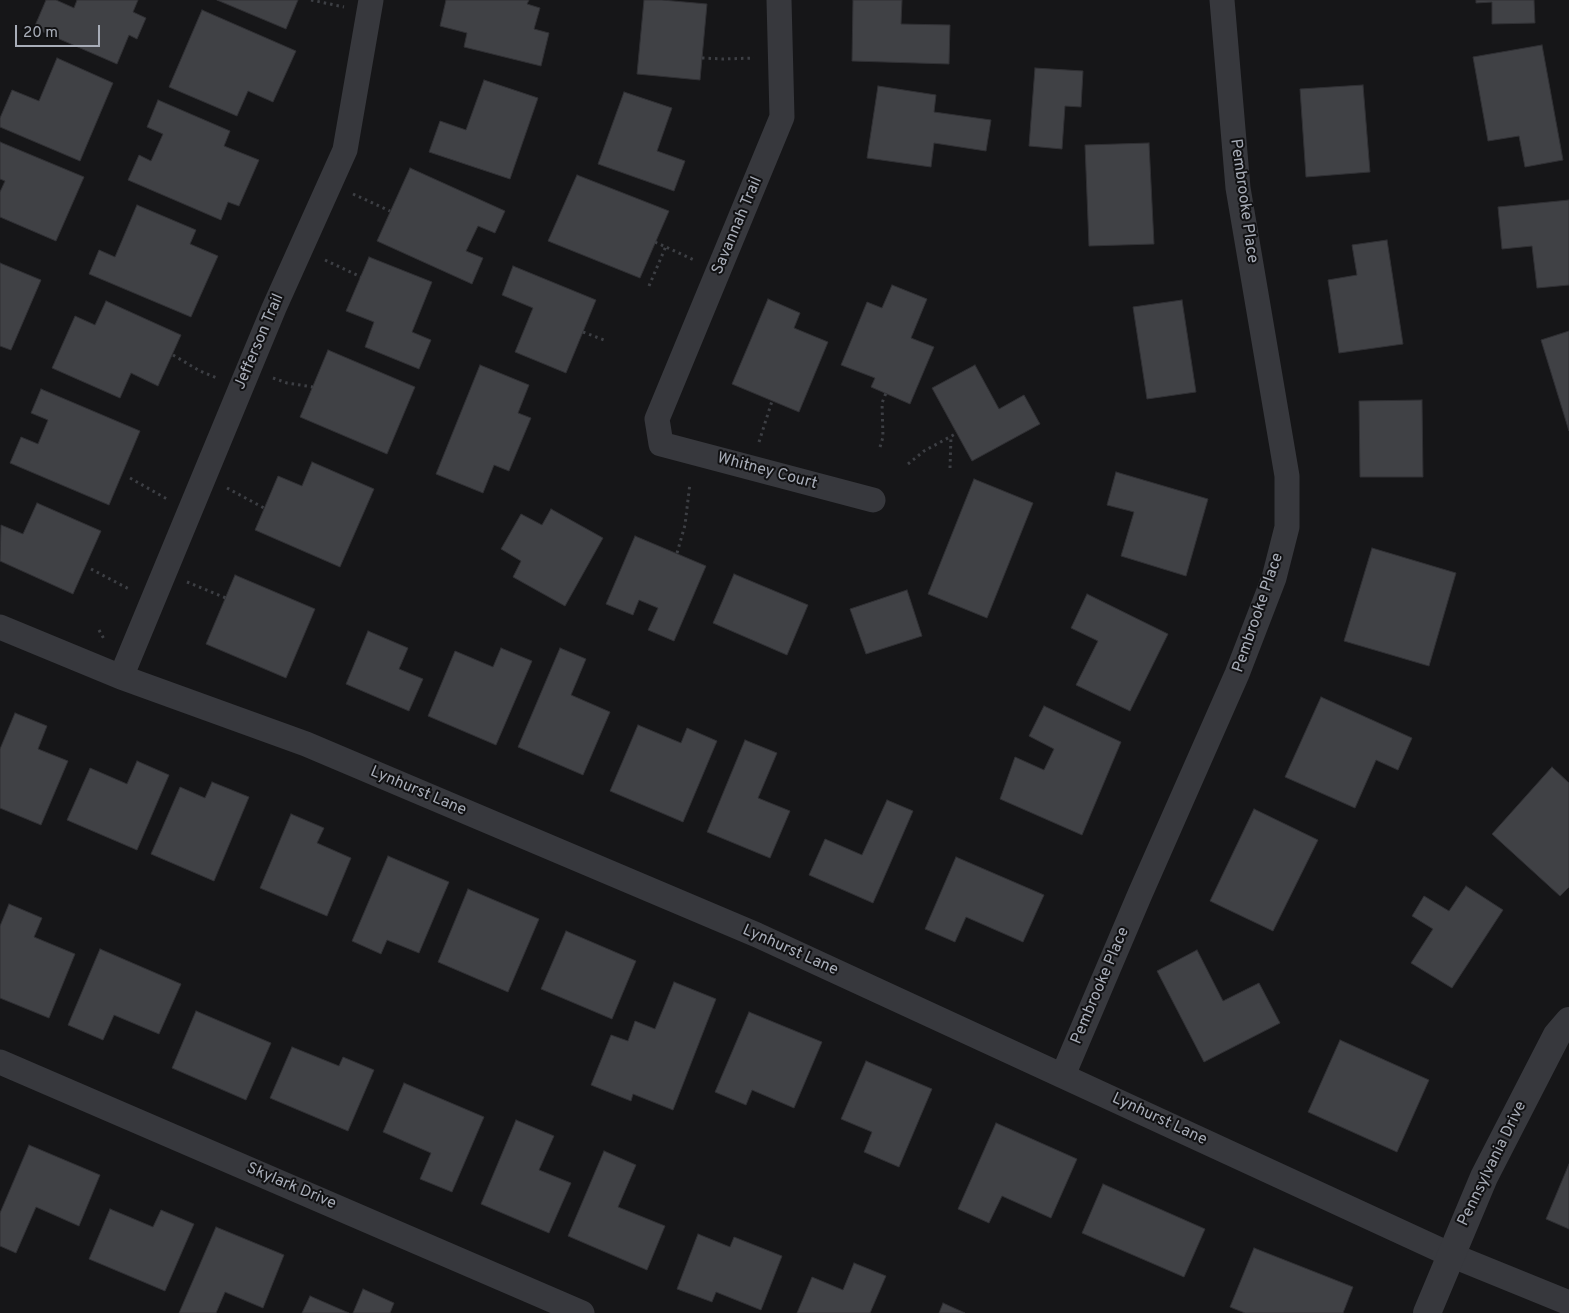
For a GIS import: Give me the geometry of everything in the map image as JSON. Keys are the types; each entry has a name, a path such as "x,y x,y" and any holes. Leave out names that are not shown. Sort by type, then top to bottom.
{"street":[{"name":"Jefferson Trail","path":"121,677 274,308 345,150 371,0"},
{"name":"Savannah Trail","path":"661,444 657,419 782,117 779,0"},
{"name":"Pembrooke Place","path":"1063,1075 1237,674 1274,578 1287,527 1287,476 1238,188 1222,0"},
{"name":"Whitney Court","path":"661,444 873,500"},
{"name":"Lynhurst Lane","path":"0,627 121,677 315,748 757,935 1450,1255 1569,1303"},
{"name":"Pennsylvania Drive","path":"1427,1313 1484,1177 1557,1035 1569,1021"},
{"name":"Skylark Drive","path":"0,1062 582,1313"}],"path":[{"path":"311,0 348,8"},
{"path":"702,58 754,58"},
{"path":"348,192 390,211"},
{"path":"655,242 700,262"},
{"path":"649,286 666,246"},
{"path":"320,258 361,277"},
{"path":"583,332 604,340"},
{"path":"172,355 219,380"},
{"path":"270,377 287,383 313,386"},
{"path":"880,446 883,436 882,403 886,394"},
{"path":"756,450 772,401"},
{"path":"908,464 924,451 956,433"},
{"path":"950,436 950,468"},
{"path":"130,478 174,502"},
{"path":"677,553 685,525 690,483"},
{"path":"224,487 264,508"},
{"path":"91,569 136,593"},
{"path":"184,582 226,598"},
{"path":"99,630 104,640"}],"building":[{"path":"46,0 56,0 74,8 77,0 138,0 133,12 146,18 137,39 129,35 117,64 34,28"},
{"path":"217,0 298,0 286,29"},
{"path":"446,0 529,0 527,4 540,8 534,29 549,33 541,66 464,47 467,33 440,26"},
{"path":"644,0 707,4 700,80 637,74"},
{"path":"853,0 902,0 901,24 950,25 949,64 852,61"},
{"path":"1476,0 1534,0 1535,23 1492,24 1492,2 1476,3"},
{"path":"202,10 296,51 273,102 248,91 237,116 169,87"},
{"path":"1542,45 1563,160 1525,167 1519,136 1488,141 1473,57"},
{"path":"57,58 113,83 80,161 0,127 0,118 12,90 39,101"},
{"path":"1035,68 1083,71 1081,107 1065,106 1062,149 1029,146"},
{"path":"484,80 538,98 510,179 429,152 440,121 466,130"},
{"path":"1363,85 1370,172 1306,177 1300,89"},
{"path":"878,86 936,95 934,112 991,120 986,151 934,143 931,167 867,158"},
{"path":"624,92 672,108 657,151 685,161 674,191 598,164"},
{"path":"158,100 230,131 224,146 259,160 239,206 228,202 221,220 128,180 139,155 151,161 163,134 147,127"},
{"path":"0,142 84,177 56,241 0,217 0,192 5,181 0,179"},
{"path":"1149,143 1154,244 1089,246 1085,145"},
{"path":"410,168 505,211 495,233 478,226 466,251 483,258 472,284 377,241"},
{"path":"577,175 669,211 640,278 548,241"},
{"path":"1569,200 1569,285 1537,288 1532,246 1502,249 1498,207"},
{"path":"137,205 196,230 190,244 218,256 191,317 89,274 99,250 115,257"},
{"path":"1387,240 1403,344 1339,353 1328,280 1357,275 1352,245"},
{"path":"369,257 432,282 412,332 431,340 419,369 365,347 374,322 346,311"},
{"path":"0,263 41,280 11,350 0,346"},
{"path":"513,266 596,300 566,373 515,352 533,308 502,295"},
{"path":"892,285 927,299 911,338 934,347 910,404 871,387 875,378 841,365 867,302 882,308"},
{"path":"768,299 800,313 794,328 828,342 799,412 732,384"},
{"path":"1182,300 1196,392 1147,399 1133,307"},
{"path":"106,301 181,335 158,386 131,373 120,398 52,368 75,316 95,325"},
{"path":"1569,331 1569,431 1541,340"},
{"path":"328,350 415,387 387,454 300,417"},
{"path":"480,365 529,385 518,413 531,418 509,471 494,465 483,493 436,474"},
{"path":"975,365 999,409 1024,395 1040,424 972,461 932,388"},
{"path":"41,389 140,431 109,505 10,463 21,437 38,444 48,420 31,413"},
{"path":"1422,400 1423,477 1360,477 1359,401"},
{"path":"312,462 374,489 340,567 255,530 278,476 302,486"},
{"path":"1116,472 1208,499 1186,576 1121,556 1134,512 1107,505"},
{"path":"974,479 1033,503 987,618 928,594"},
{"path":"37,503 101,531 73,594 0,561 1,525 23,534"},
{"path":"551,509 603,538 565,606 513,577 521,561 501,549 521,514 542,525"},
{"path":"635,536 706,566 674,641 648,630 658,608 639,600 633,615 606,604"},
{"path":"1372,548 1456,573 1429,666 1344,641"},
{"path":"734,574 808,605 787,655 713,623"},
{"path":"235,575 315,609 286,678 206,644"},
{"path":"907,590 922,636 866,654 850,609"},
{"path":"1087,594 1168,634 1130,711 1076,685 1098,641 1071,628"},
{"path":"368,631 408,648 399,669 423,679 409,711 346,684"},
{"path":"501,648 532,661 496,745 428,716 455,651 493,667"},
{"path":"560,648 586,659 571,695 610,712 583,775 518,747"},
{"path":"1321,697 1412,738 1398,770 1376,760 1355,808 1285,777"},
{"path":"1044,706 1121,742 1082,835 1000,799 1015,757 1044,770 1054,749 1029,736"},
{"path":"15,713 47,726 38,749 68,761 41,825 0,808 0,749"},
{"path":"638,725 681,743 687,728 717,741 683,822 610,791"},
{"path":"745,740 777,753 758,798 790,811 770,858 707,832"},
{"path":"137,761 169,775 137,850 67,820 90,768 127,784"},
{"path":"1552,767 1569,783 1569,887 1560,896 1492,834"},
{"path":"212,782 249,797 214,881 151,854 180,787 205,798"},
{"path":"887,800 913,811 873,903 809,875 825,839 862,855"},
{"path":"1254,809 1318,840 1273,931 1210,901"},
{"path":"291,814 324,828 317,843 351,858 327,916 260,888"},
{"path":"388,856 449,882 419,953 387,940 381,954 352,941"},
{"path":"956,857 1044,895 1023,942 966,917 955,942 925,929"},
{"path":"1466,886 1503,910 1452,988 1411,963 1433,929 1412,916 1424,896 1449,911"},
{"path":"468,889 539,919 508,992 438,962"},
{"path":"9,904 42,918 34,937 75,954 49,1018 0,998 0,926"},
{"path":"566,931 636,961 612,1019 541,989"},
{"path":"100,949 181,984 159,1034 114,1015 103,1040 68,1025"},
{"path":"1197,950 1223,1001 1259,983 1280,1023 1204,1062 1157,971"},
{"path":"674,982 716,999 673,1110 633,1094 631,1101 591,1085 611,1035 628,1041 635,1021 655,1029"},
{"path":"196,1011 271,1043 246,1100 172,1068"},
{"path":"749,1012 822,1042 794,1108 752,1090 746,1105 715,1092"},
{"path":"1340,1040 1429,1080 1397,1152 1308,1112"},
{"path":"292,1047 339,1066 343,1057 374,1070 348,1131 270,1098"},
{"path":"866,1061 932,1089 899,1167 864,1152 872,1132 841,1119"},
{"path":"404,1083 484,1117 452,1192 420,1179 431,1153 383,1132"},
{"path":"516,1120 554,1136 539,1170 571,1183 549,1233 481,1204"},
{"path":"996,1123 1077,1159 1051,1218 1002,1196 989,1223 958,1209"},
{"path":"29,1145 100,1175 79,1226 36,1207 16,1253 0,1246 0,1213"},
{"path":"604,1151 636,1165 618,1207 665,1226 647,1270 568,1236"},
{"path":"1569,1164 1569,1229 1546,1219"},
{"path":"1103,1184 1205,1229 1184,1277 1082,1233"},
{"path":"110,1209 153,1227 161,1210 194,1224 165,1291 89,1259"},
{"path":"216,1227 284,1255 263,1308 225,1292 216,1313 179,1313"},
{"path":"698,1234 730,1247 734,1237 782,1256 761,1310 716,1292 712,1302 677,1289"},
{"path":"1254,1248 1353,1287 1343,1313 1245,1313 1230,1307"},
{"path":"854,1263 886,1276 870,1313 797,1313 812,1277 843,1290"},
{"path":"363,1289 394,1303 390,1313 353,1313"},
{"path":"310,1296 349,1313 302,1313"},
{"path":"943,1303 965,1313 939,1313"}]}
